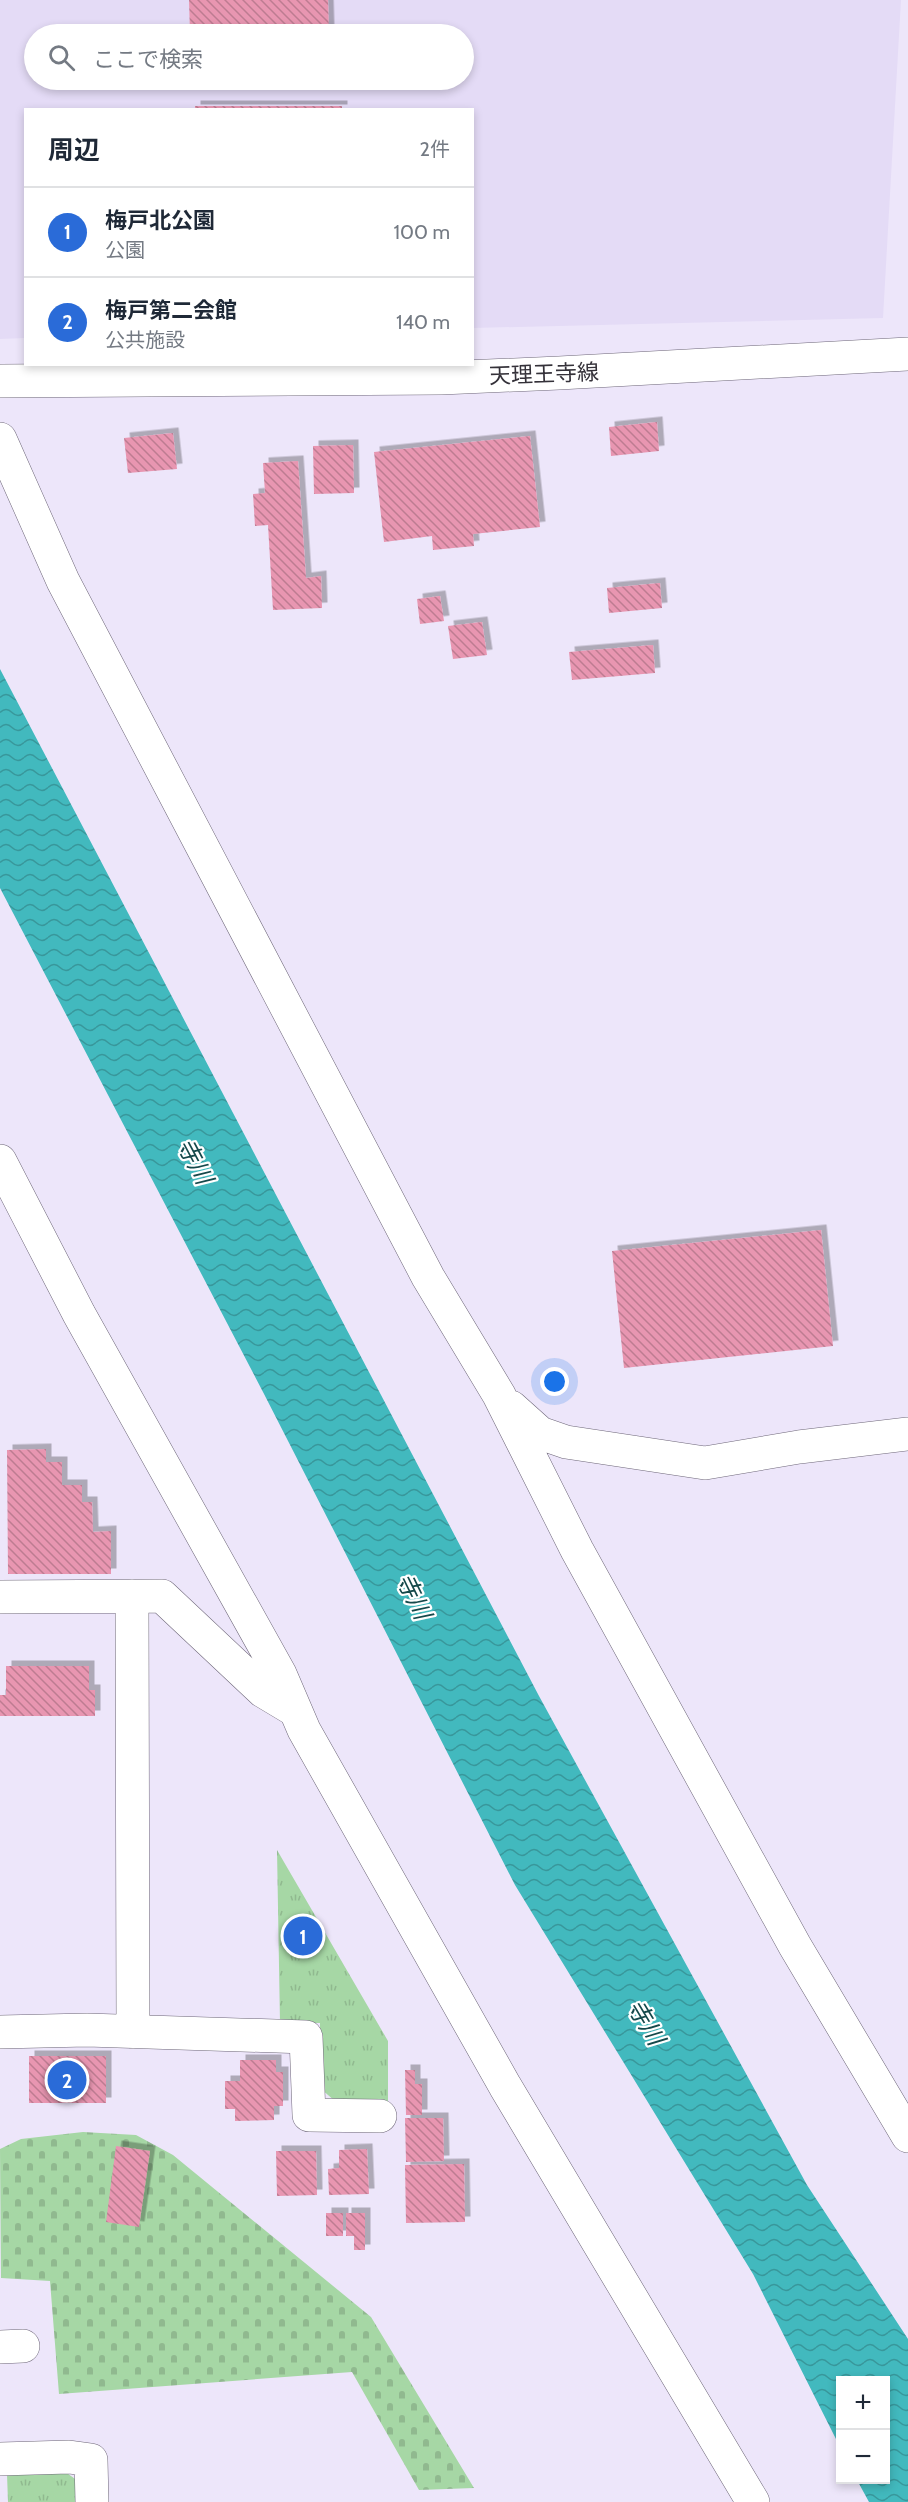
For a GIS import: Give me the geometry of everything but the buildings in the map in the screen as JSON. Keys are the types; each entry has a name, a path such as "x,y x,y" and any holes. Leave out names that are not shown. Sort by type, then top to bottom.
{"street":[{"name":"天理王寺線","path":"0,381 453,377 908,354"},
{"path":"0,439 68,592 428,1277 499,1395 577,1550 795,1946 908,2136"},
{"path":"0,1161 79,1314 280,1674 294,1709 504,2086 753,2502"},
{"path":"499,1395 540,1432 566,1442 705,1463 799,1447 908,1434"},
{"path":"132,1596 133,2032"},
{"path":"0,1597 162,1596 263,1690 294,1709"},
{"path":"0,2032 87,2030 306,2037 309,2115 380,2116"},
{"path":"0,2459 69,2457 91,2460 92,2502"}],"shaded area":[{"path":"0,0 901,0 883,318 474,328 474,108 24,108 24,338 0,339"}],"green space":[{"path":"277,1850 388,2041 388,2104 336,2102 320,2088 320,2023 280,2023"},
{"path":"83,2132 136,2135 173,2155 371,2317 474,2488 419,2490 352,2372 59,2394 50,2281 1,2278 0,2149 21,2139"},
{"path":"64,2471 78,2481 80,2502 8,2502 7,2474"}],"water":[{"name":"寺川","path":"0,669 539,1696 807,2185 908,2339 908,2502 869,2502 859,2484 890,2484 890,2376 836,2376 836,2439 753,2274 515,1885 263,1392 0,888"}],"place":[{"name":"梅戸北公園","path":"303,1936"},
{"name":"梅戸第二会館","path":"67,2080"}]}
